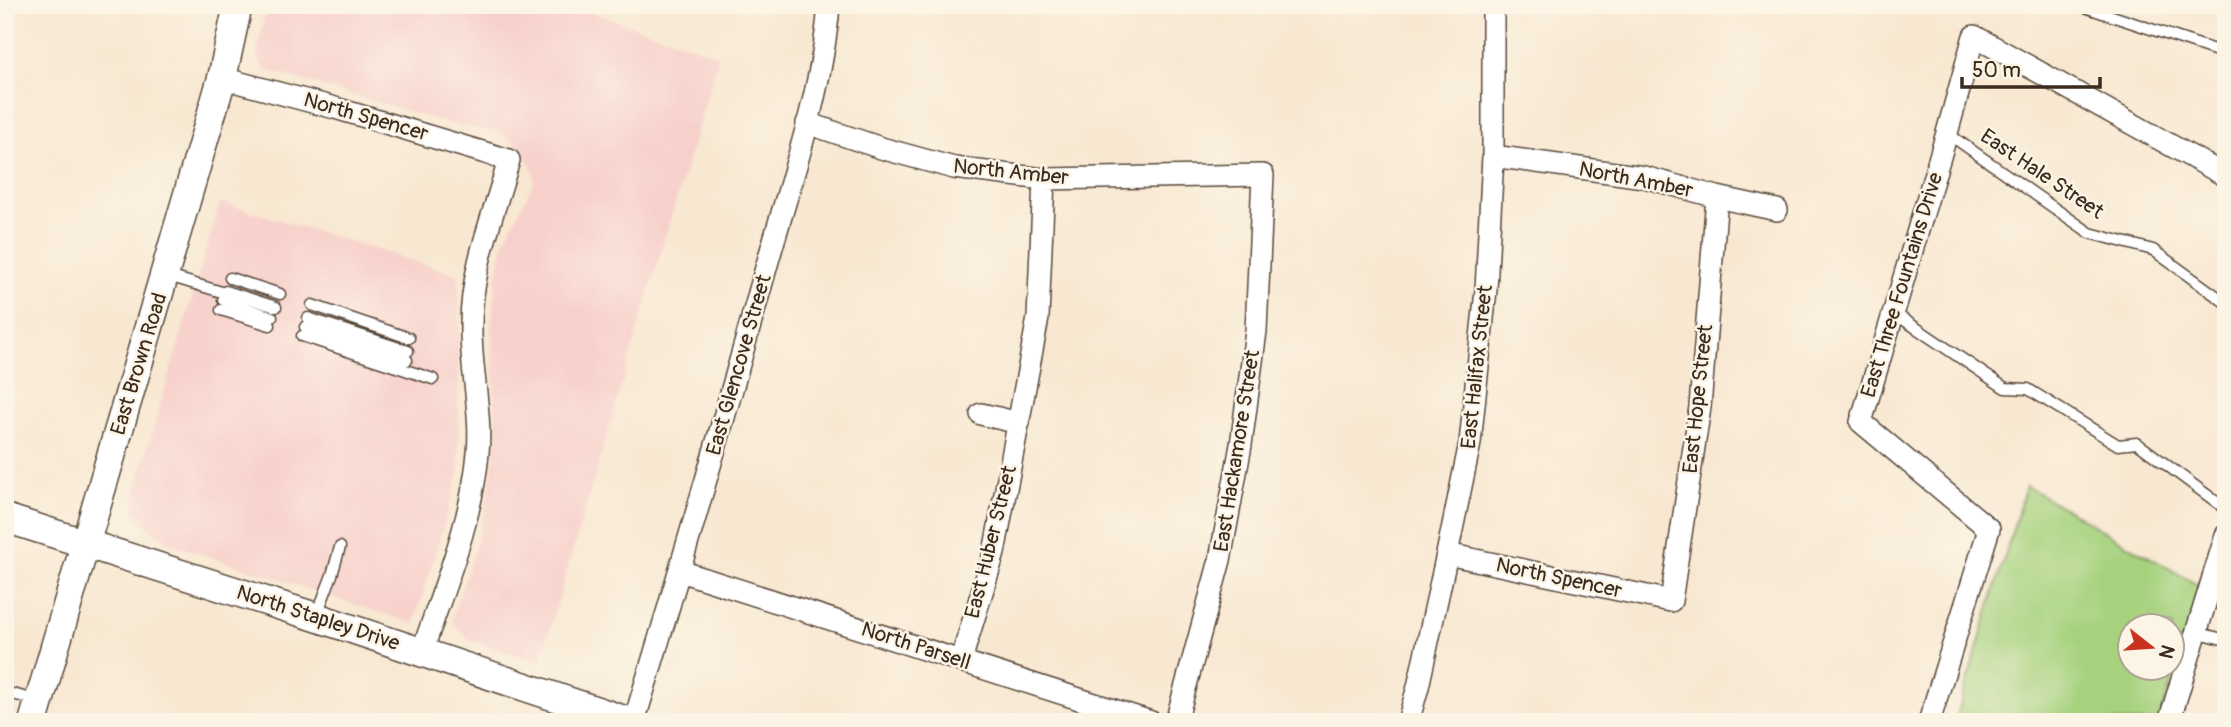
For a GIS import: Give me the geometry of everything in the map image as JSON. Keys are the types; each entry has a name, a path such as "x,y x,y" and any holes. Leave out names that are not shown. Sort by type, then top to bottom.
{"main road":[{"name":"East Brown Road","path":"36,712 222,78 238,5"},
{"name":"North Stapley Drive","path":"5,518 632,722"}],"street":[{"name":"East Glencove Street","path":"632,722 680,571 807,123 826,36 829,5"},
{"name":"East Halifax Street","path":"1408,722 1418,687 1470,443 1486,290 1493,156 1493,5"},
{"name":"East Three Fountains Drive","path":"1929,722 1989,529 1861,422 1974,36 2226,176"},
{"name":"North Spencer","path":"222,78 335,108 509,160 479,259 471,324 478,450 474,480 465,523 422,652"},
{"name":"North Amber","path":"807,123 881,148 954,168 1044,179 1263,175"},
{"name":"North Amber","path":"1493,156 1644,177 1777,210"},
{"name":"East Hackamore Street","path":"1176,722 1220,560 1241,445 1256,331 1263,175"},
{"name":"East Huber Street","path":"961,660 994,553 1038,318 1044,179"},
{"name":"East Hope Street","path":"1671,601 1700,407 1717,197"},
{"path":"981,414 1019,423"},
{"path":"2169,722 2226,536"},
{"name":"North Spencer","path":"1447,554 1671,601"},
{"name":"North Parsell","path":"680,571 1151,722"}],"lane":[{"path":"2079,5 2226,54"},
{"name":"East Hale Street","path":"1947,133 2090,233 2153,250 2226,303"},
{"path":"165,275 273,316 224,298"},
{"path":"230,278 280,294"},
{"path":"312,305 409,338"},
{"path":"1894,313 2005,388 2028,389 2118,445 2137,443 2226,509"},
{"path":"407,356 305,327 433,379"},
{"path":"316,617 340,547"},
{"path":"2196,632 2226,640"},
{"path":"5,692 36,712"}],"shaded area":[{"path":"267,5 570,5 719,55 540,662 471,641 454,625 452,616 475,549 488,500 496,433 491,328 496,275 506,237 534,182 534,171 511,139 497,132 458,126 266,70 257,53"},
{"path":"220,202 459,275 459,474 414,624 171,544 142,522 134,510 135,491"}],"green space":[{"path":"2026,486 2201,587 2186,635 2186,612 2116,612 2116,682 2171,682 2159,722 1955,722"}]}
